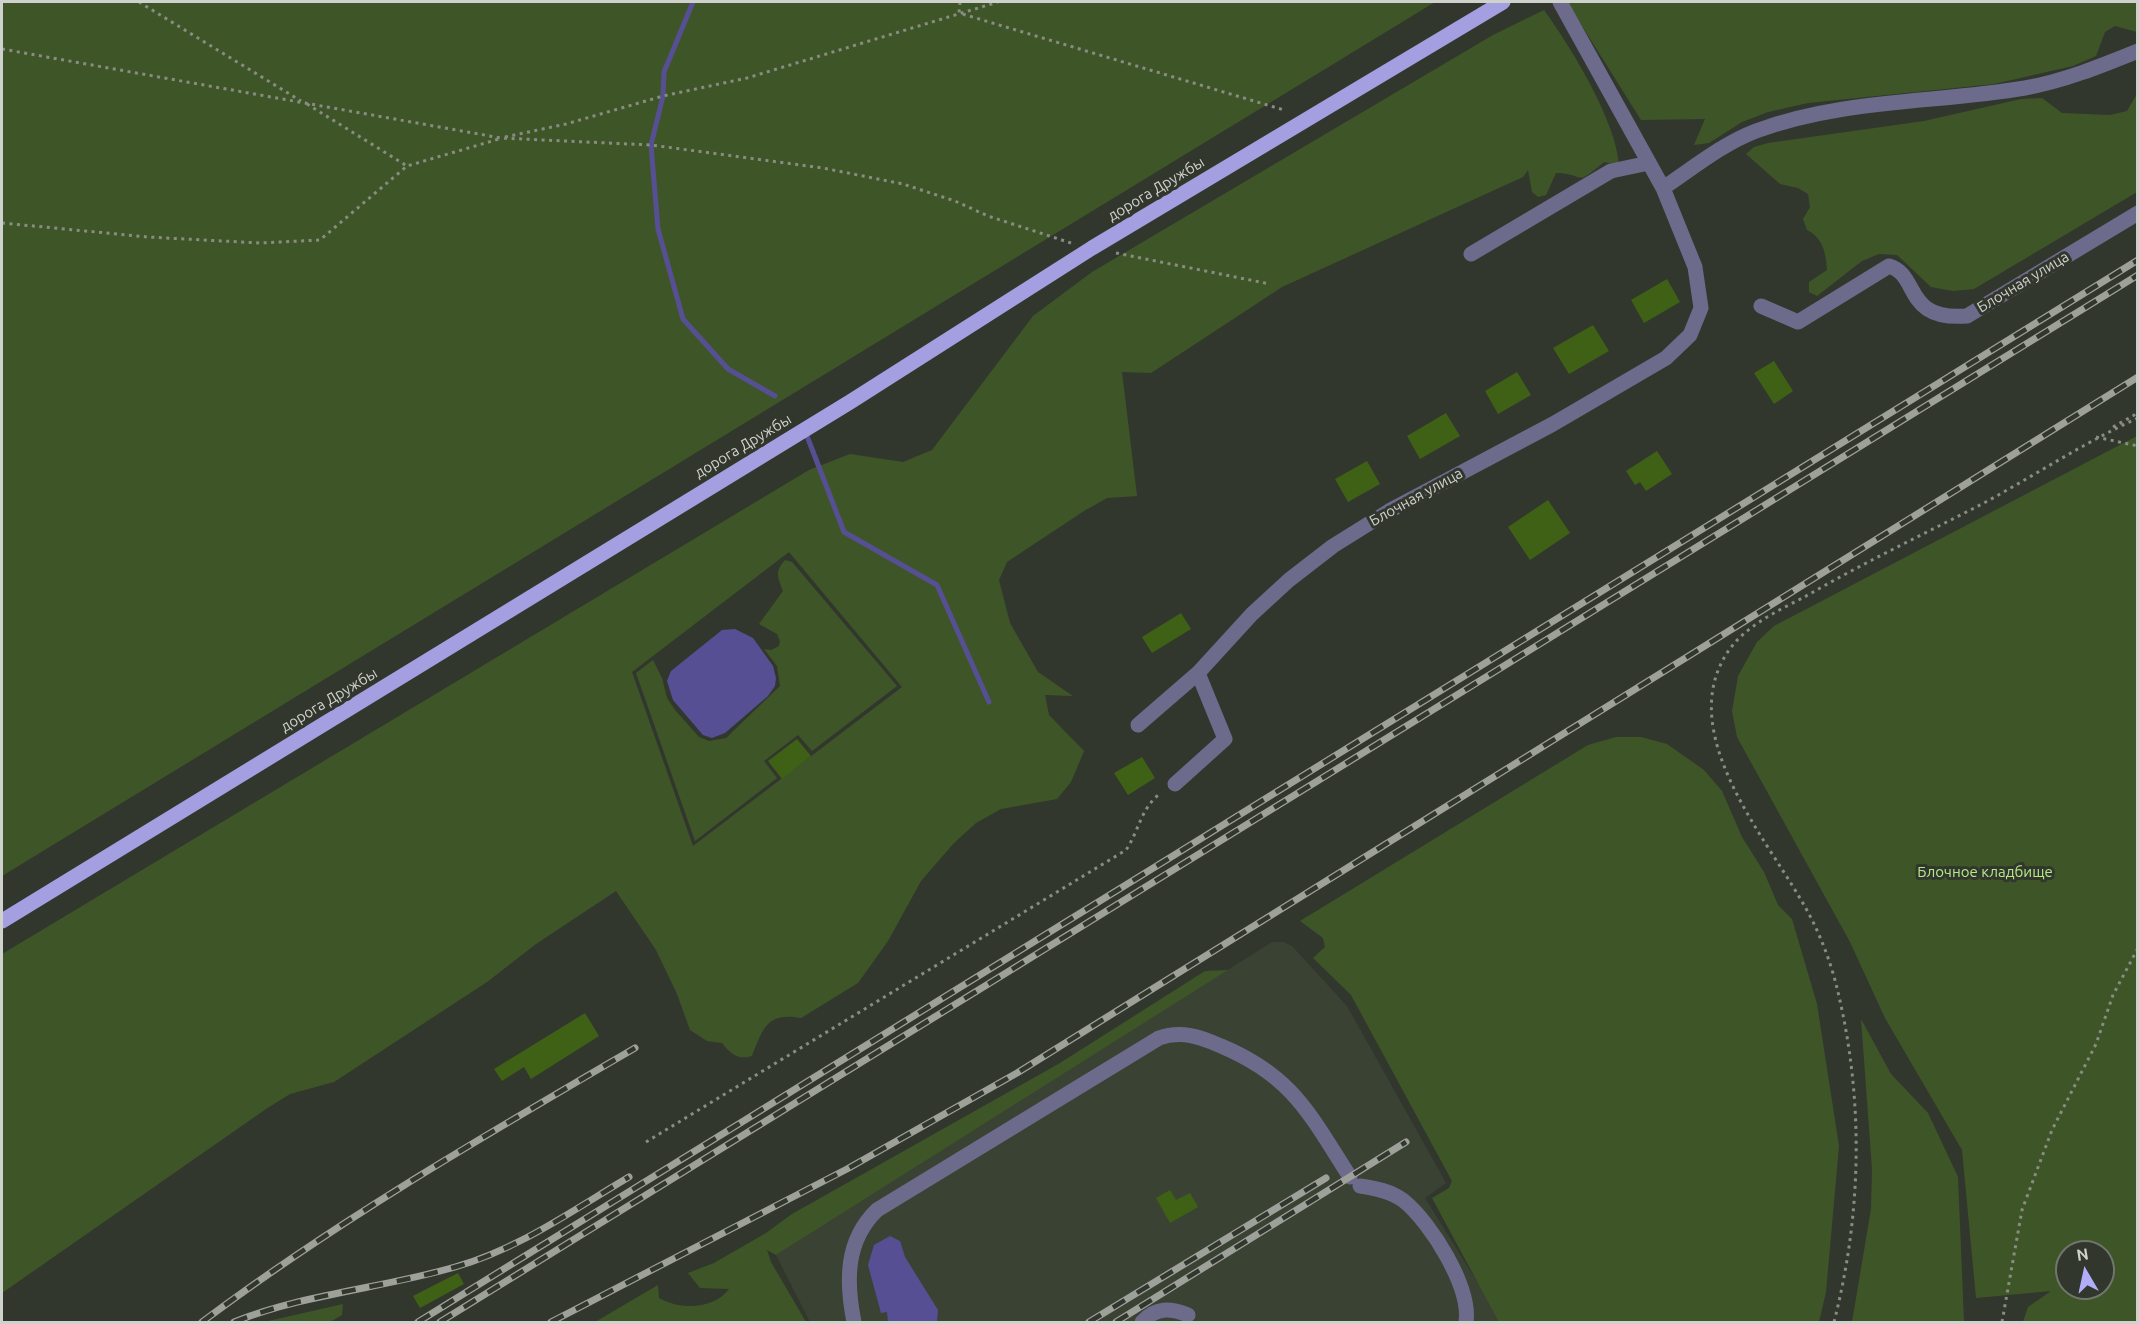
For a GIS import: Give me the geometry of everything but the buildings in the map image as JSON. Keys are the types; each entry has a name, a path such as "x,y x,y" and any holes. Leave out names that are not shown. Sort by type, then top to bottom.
{"main road":[{"name":"дорога Дружбы","path":"2,921 840,408 1092,248 1503,2"}],"street":[{"path":"1560,2 1663,188 1735,141 1791,120 1861,107 2026,88 2090,70 2138,51"},
{"path":"1471,254 1611,171 1649,163"},
{"name":"Блочная улица","path":"1138,725 1198,673 1252,614 1289,580 1333,546 1389,511 1552,424 1666,358 1693,328 1701,308 1695,267 1663,188"},
{"name":"Блочная улица","path":"1761,306 1798,322 1889,267 1905,278 1919,304 1951,317 1966,316 2138,213"},
{"path":"1175,784 1225,740 1198,673"},
{"path":"854,1323 848,1277 853,1247 863,1226 877,1210 1169,1034 1182,1034 1213,1042 1244,1055 1276,1076 1306,1111 1355,1181 1395,1196 1423,1221 1455,1273 1464,1295 1466,1323"},
{"path":"1142,1323 1160,1310 1175,1310 1189,1315"}],"path":[{"path":"139,2 407,166"},
{"path":"959,14 960,2"},
{"path":"2,223 148,237 260,243 320,240 407,166 501,138 566,124 663,96 747,78 998,2"},
{"path":"959,14 1284,110"},
{"path":"2,49 501,138 651,145 823,168 903,184 955,201 988,216 1092,248 1270,284"},
{"path":"1834,1323 1843,1287 1857,1166 1852,1062 1836,983 1822,944 1803,903 1755,827 1718,753 1712,725 1714,691 1719,671 1734,644 1765,619 1863,564 2049,467 2138,413"},
{"path":"2096,437 2138,418"},
{"path":"2096,437 2138,446"},
{"path":"646,1142 1126,850 1140,827 1142,813 1156,797 1175,784"},
{"path":"2002,1323 2026,1200 2052,1130 2096,1044 2113,995 2138,948"}],"shaded area":[{"path":"735,629 753,638 773,666 775,686 768,696 725,733 712,738 703,735 673,700 667,681 671,671 722,630"},
{"path":"1272,942 1283,942 1292,946 1347,1006 1446,1183 1425,1198 1502,1322 810,1322 776,1255"},
{"path":"890,1236 900,1241 905,1257 938,1310 937,1322 888,1322 887,1312 881,1313 868,1265 874,1245"}],"green space":[{"path":"2,2 1435,2 2,876"},
{"path":"1567,2 2137,2 2137,32 2115,26 2105,32 2096,56 2073,66 1994,84 1808,103 1768,112 1742,122 1709,143 1694,145 1705,119 1641,120"},
{"path":"1544,10 1578,63 1601,106 1610,127 1619,165 1604,162 1588,175 1580,178 1556,173 1546,195 1538,197 1532,192 1528,170 1523,177 1282,287 1151,373 1122,372 1137,496 1107,498 1084,511 1007,562 999,580 1010,623 1038,672 1073,696 1045,695 1049,715 1084,751 1071,782 1057,799 1001,809 976,823 954,843 921,881 888,941 858,983 801,1018 781,1017 773,1020 763,1030 752,1056 738,1057 722,1043 707,1041 690,1030 677,994 656,950 616,891 536,944 487,982 334,1082 290,1094 266,1109 2,1293 2,954 809,470 850,454 903,462 932,450 1033,316 1092,272 1493,35","holes":["789,552 902,687 693,846 632,672"]},
{"path":"2137,94 2137,192 1974,289 1953,291 1931,287 1897,255 1879,254 1862,261 1817,296 1809,292 1809,282 1827,270 1823,247 1817,237 1807,230 1803,219 1810,207 1808,194 1798,188 1780,184 1746,154 1754,147 1768,143 1924,121 2021,99 2042,98 2062,113 2110,115 2127,111"},
{"name":"Блочное кладбище","path":"2137,436 2137,1322 2023,1322 2028,1307 2051,1291 1976,1298 1962,1150 1885,1018 1850,942 1737,737 1732,711 1738,676 1757,642 1774,626"},
{"path":"785,560 792,562 897,686 812,751 798,735 764,761 777,778 695,841 636,673 653,660 662,678 667,698 699,737 709,741 726,738 780,686 777,666 764,649 771,650 779,646 780,641 777,634 759,624 783,591 778,571"},
{"path":"1616,737 1641,737 1667,744 1704,770 1722,791 1742,837 1764,872 1778,905 1792,919 1817,1004 1839,1146 1826,1292 1819,1322 1499,1322 1432,1198 1449,1188 1452,1181 1351,995 1313,958 1325,947 1323,938 1300,921 1588,745"},
{"path":"1228,970 776,1255 767,1250 771,1262 806,1322 595,1322 658,1285 659,1298 677,1305 696,1306 714,1301 729,1289 700,1288 688,1273 714,1263 766,1233 792,1214 1060,1063 1205,971"},
{"path":"1861,1019 1891,1074 1928,1113 1958,1177 1964,1322 1852,1322 1871,1209 1872,1169"},
{"path":"343,1304 342,1315 330,1322 264,1322"}],"waterway":[{"path":"693,2 664,72 663,96 651,145 658,229 683,319 728,369 775,396"},
{"path":"807,436 844,532 937,585 989,702"}],"railway":[{"path":"418,1322 2138,260"},
{"path":"440,1322 2138,275"},
{"path":"551,1322 847,1169 1017,1073 2138,377"},
{"path":"202,1322 360,1213 635,1048"},
{"path":"1116,1322 1406,1142"},
{"path":"234,1322 288,1305 428,1274 479,1259 545,1228 629,1177"},
{"path":"1089,1322 1326,1178"}]}
